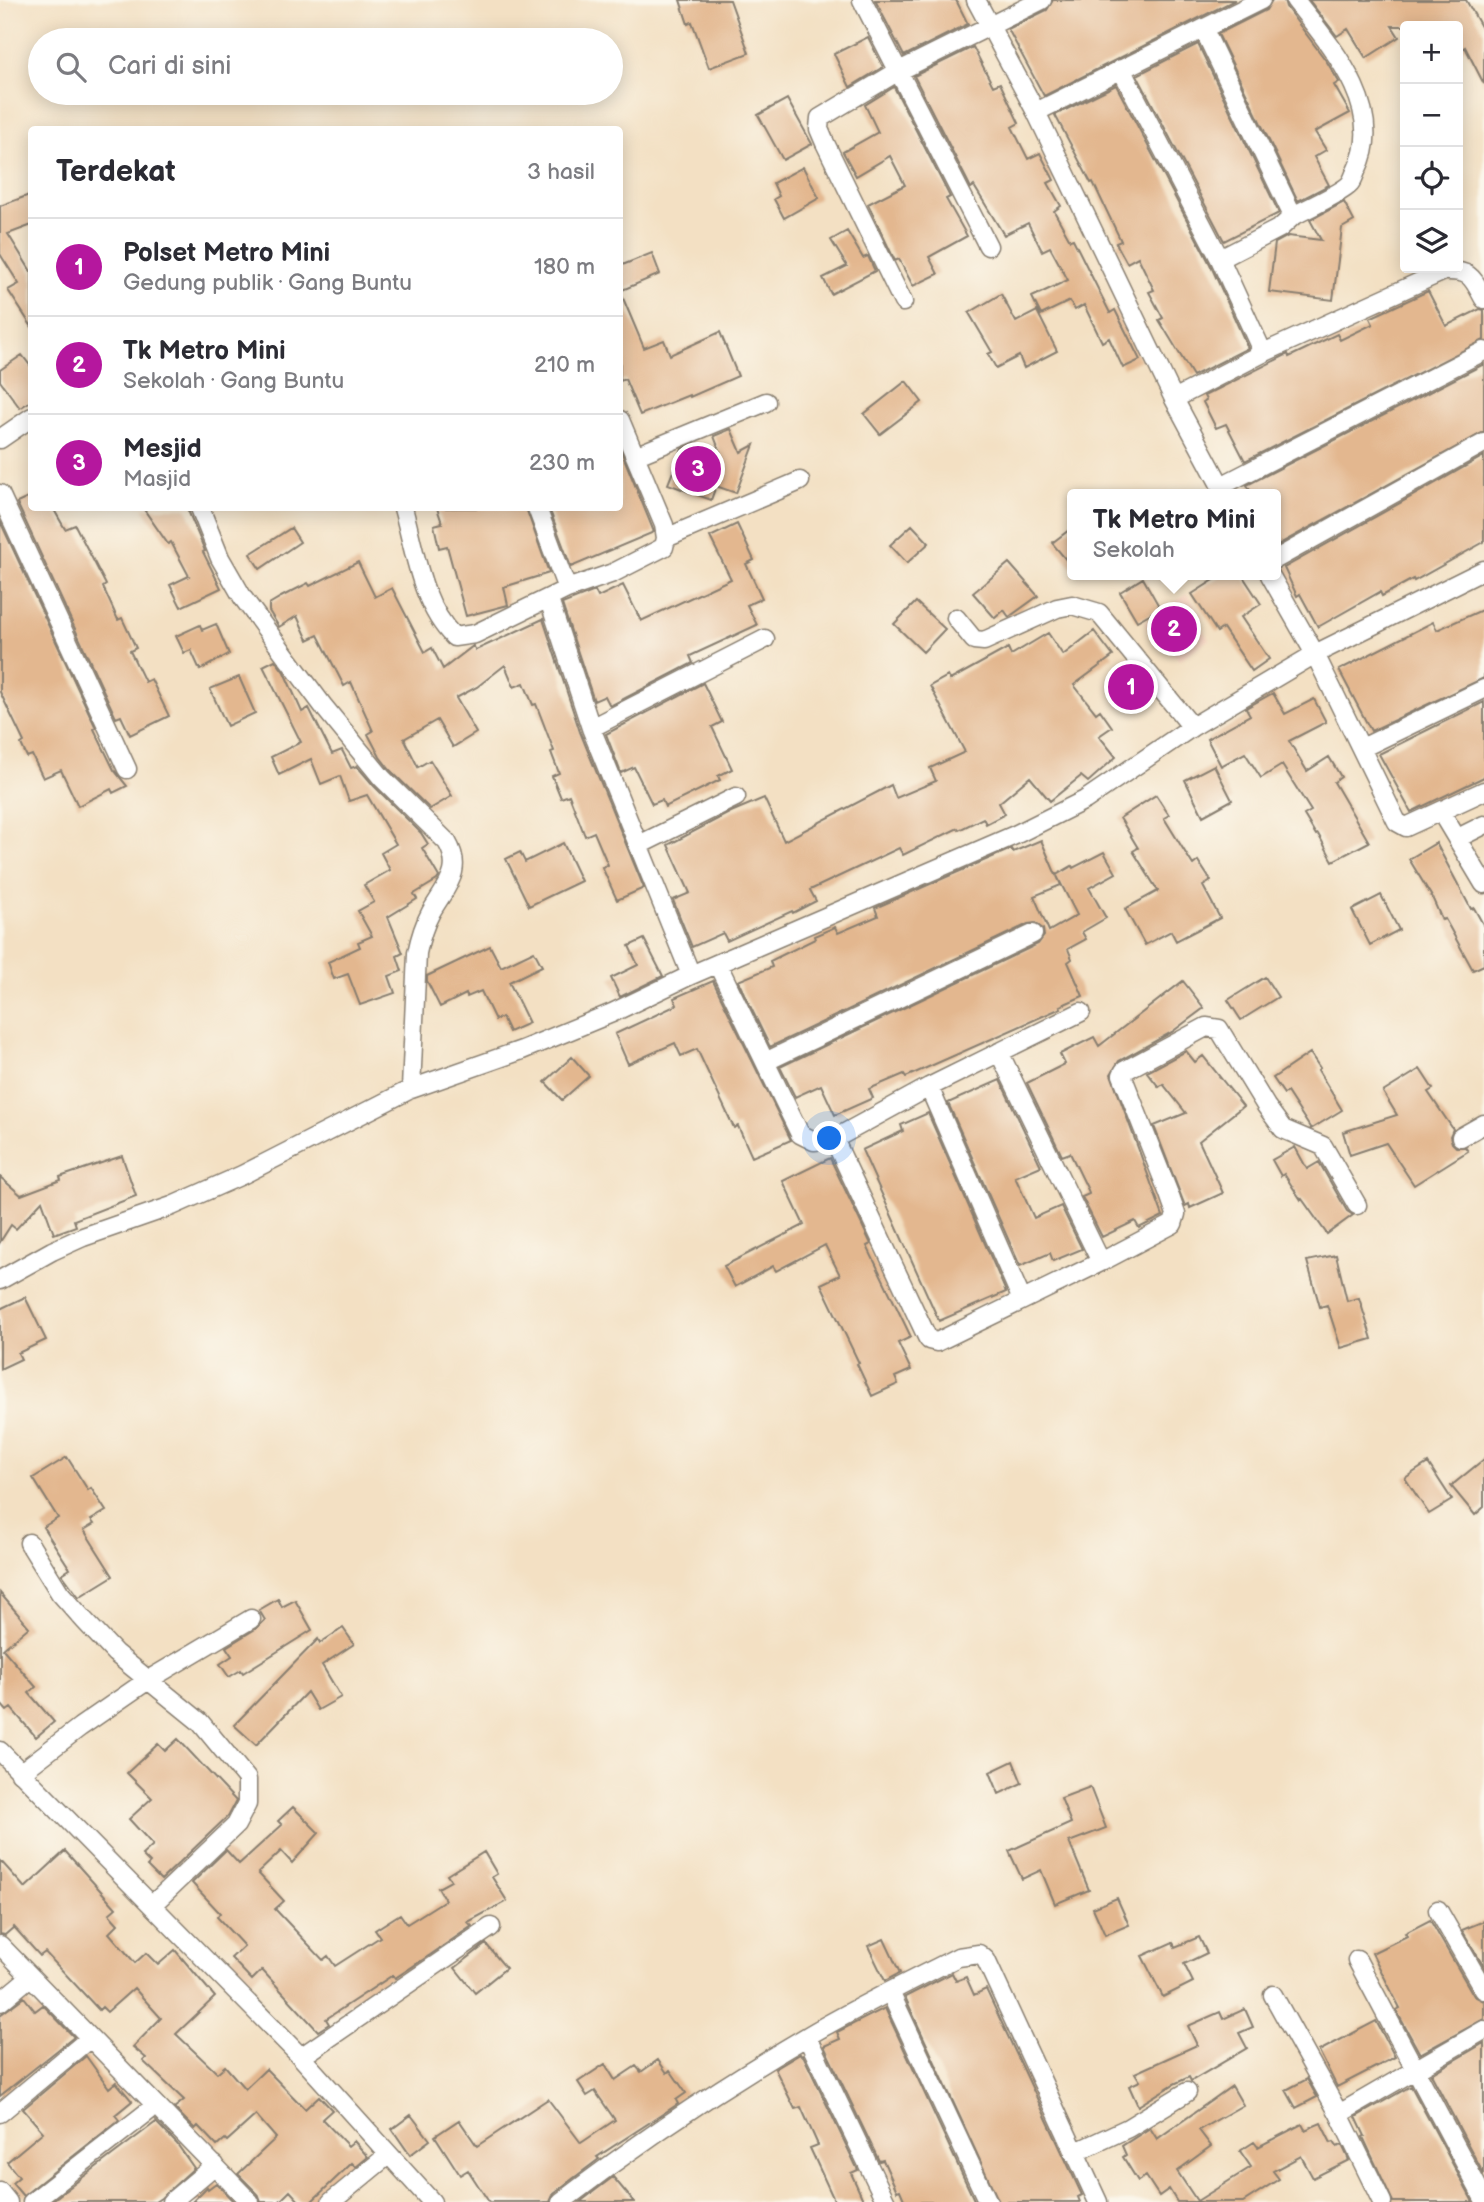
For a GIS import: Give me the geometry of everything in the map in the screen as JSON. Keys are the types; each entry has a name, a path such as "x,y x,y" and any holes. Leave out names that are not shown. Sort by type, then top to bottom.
{"street":[{"path":"862,0 988,247"},
{"path":"976,0 1036,112 1174,399 1222,489"},
{"path":"903,302 819,129 820,118 897,72 1042,0"},
{"path":"1036,112 1261,0"},
{"path":"1220,259 1280,228 1293,216 1350,184 1363,159 1366,139 1359,98 1352,80 1295,0"},
{"path":"1203,30 1293,216"},
{"path":"1121,69 1220,259 1263,354"},
{"path":"1174,399 1263,354 1444,271 1460,270 1472,276 1484,299"},
{"path":"1225,489 1484,351"},
{"path":"635,456 766,402"},
{"path":"0,439 28,420"},
{"path":"403,511 421,575 440,623 454,637 475,634 567,589 613,573 664,547 664,525 623,427"},
{"path":"1281,556 1484,443"},
{"path":"666,538 800,481"},
{"path":"0,494 5,517 127,769"},
{"path":"201,511 220,558 243,598 324,707 374,768 447,842 454,853 455,866 450,881 421,934 417,953 411,1089"},
{"path":"538,511 567,589"},
{"path":"0,1280 83,1237 172,1206 242,1175 411,1089 522,1050 612,1013 691,975 1014,835 1085,800 1192,727 1315,654 1484,570"},
{"path":"1273,580 1315,654 1397,822 1406,827 1484,791"},
{"path":"549,600 591,728 691,975"},
{"path":"956,618 974,640 984,641 1057,608 1072,605 1098,613 1192,727"},
{"path":"591,728 765,639"},
{"path":"1362,748 1484,689"},
{"path":"639,845 736,797"},
{"path":"1441,813 1484,884"},
{"path":"1458,838 1484,825"},
{"path":"765,1062 1032,934"},
{"path":"718,965 800,1134 814,1141 834,1139 929,1087 1081,1012"},
{"path":"834,1139 929,1340 941,1342 1173,1224 1176,1214 1122,1074 1206,1027 1219,1029 1258,1095 1283,1129 1323,1146 1357,1205"},
{"path":"999,1052 1101,1262"},
{"path":"929,1087 1022,1300"},
{"path":"1461,1138 1484,1124"},
{"path":"29,1543 60,1593 115,1653 200,1722 247,1779 247,1804 236,1825 152,1905"},
{"path":"20,1773 148,1680 251,1619"},
{"path":"0,1751 301,2057 432,2202"},
{"path":"1438,1910 1484,1990"},
{"path":"301,2057 491,1927"},
{"path":"0,1945 250,2202"},
{"path":"561,2202 629,2151 807,2037 958,1957 979,1954 986,1960 1098,2202"},
{"path":"1357,1960 1484,2199"},
{"path":"0,2002 30,1977"},
{"path":"890,1992 988,2202"},
{"path":"1273,1994 1339,2113 1382,2202"},
{"path":"1339,2113 1484,2030"},
{"path":"807,2037 886,2202"},
{"path":"0,2113 90,2038"},
{"path":"1074,2153 1128,2128 1187,2092"},
{"path":"32,2202 155,2106"},
{"path":"331,2202 388,2155"},
{"path":"171,2202 215,2165"},
{"path":"0,2192 8,2202"}],"shaded area":[{"path":"1187,594 1203,617 1197,622 1209,639 1179,660 1161,634 1154,639 1144,623"}],"building":[{"path":"680,0 730,0 749,53 709,68 692,22 688,24"},
{"path":"875,0 956,0 968,24 904,56"},
{"path":"1053,0 1235,0 1044,96 1008,29 1047,10"},
{"path":"1272,0 1284,0 1286,7 1327,62 1339,82 1334,85 1350,113 1315,132 1326,150 1314,157 1329,185 1298,201 1218,34 1266,10"},
{"path":"1309,0 1466,0 1484,32 1484,84 1465,47 1463,48 1463,21 1400,21 1400,26 1392,26 1399,37 1366,58 1348,29 1337,36"},
{"path":"868,37 883,67 850,87 834,54"},
{"path":"1198,44 1279,213 1224,241 1137,75"},
{"path":"973,47 993,86 1000,83 1019,123 1012,127 1028,159 1040,153 1054,180 1048,183 1061,206 1054,211 1070,240 1073,239 1110,313 1115,310 1140,360 1123,368 1109,338 1102,342 1084,305 1075,310 1070,301 1041,315 1032,297 1068,280 1050,247 1042,251 1028,223 1004,235 974,186 971,188 914,76"},
{"path":"1116,85 1210,264 1248,348 1193,376 1159,320 1163,318 1149,292 1154,290 1138,257 1127,263 1116,243 1121,241 1093,182 1091,183 1055,115"},
{"path":"894,87 950,197 946,199 967,236 929,257 938,274 913,286 899,259 895,261 868,204 905,185 890,156 856,176 843,152 878,132 865,105"},
{"path":"787,99 812,144 783,160 758,115"},
{"path":"803,167 819,198 784,218 774,199 779,196 773,183"},
{"path":"28,196 28,226 8,234 28,266 28,321 8,290 19,284 0,254 0,206"},
{"path":"1344,202 1354,221 1342,228 1333,300 1269,292 1275,243 1288,236 1321,240 1310,220"},
{"path":"847,231 863,258 868,256 875,271 831,294 823,278 847,266 831,240"},
{"path":"652,253 660,274 623,290 623,265"},
{"path":"1428,291 1446,326 1480,309 1484,310 1484,340 1245,461 1226,424 1216,428 1203,402 1206,400 1204,396 1288,354 1289,357 1337,334 1340,340 1373,324 1370,318"},
{"path":"1001,294 1016,322 1037,311 1057,351 1024,368 1019,356 996,368 988,354 992,352 969,313"},
{"path":"623,298 644,348 664,340 670,355 720,332 738,376 640,415 625,379 623,380"},
{"path":"22,355 28,363 28,403 20,408 0,381 0,370"},
{"path":"1484,364 1484,432 1281,543 1281,489 1249,489 1247,485"},
{"path":"906,381 922,402 880,434 864,414"},
{"path":"731,429 741,452 754,445 736,493 716,486 711,500 668,484 682,449 697,443 720,452 714,436"},
{"path":"623,455 654,532 571,567 550,511 623,511"},
{"path":"1484,456 1484,542 1414,581 1413,579 1382,596 1380,592 1318,627 1300,594 1297,596 1284,568"},
{"path":"28,498 28,511 55,511 65,529 75,525 106,585 103,587 118,620 122,618 136,648 130,651 145,682 151,679 169,716 130,735 121,716 116,718 17,503"},
{"path":"145,511 188,511 205,551 203,552 221,588 181,607 170,585 189,576 171,542 168,544"},
{"path":"438,511 527,511 549,573 504,587 508,605 466,616 447,546 439,548 434,525 442,523"},
{"path":"0,521 96,728 94,729 114,770 127,786 113,793 111,789 78,806 61,770 43,778 32,755 27,757 21,744 24,742 0,692"},
{"path":"737,524 754,560 746,564 762,598 747,605 757,625 690,656 693,663 610,706 605,696 594,701 562,604 595,591 598,597 623,585 641,621 731,579 710,537"},
{"path":"912,525 929,543 907,563 890,545"},
{"path":"291,528 300,542 260,569 250,554"},
{"path":"1067,532 1067,561 1052,543"},
{"path":"358,562 375,597 392,588 425,652 432,648 443,669 473,646 476,650 543,619 580,732 644,888 617,900 602,867 608,865 594,832 585,836 569,795 561,798 552,776 559,773 551,752 554,751 536,704 533,705 524,683 514,687 505,665 477,687 456,698 476,733 453,747 437,720 404,739 418,767 430,760 452,796 430,809 390,770 368,734 373,731 351,682 344,686 318,635 308,640 297,616 279,627 269,611 269,604 281,597"},
{"path":"1009,563 1038,596 1009,617 1004,610 995,618 973,593"},
{"path":"1144,580 1160,608 1137,621 1120,592"},
{"path":"1214,580 1245,580 1261,604 1241,617 1269,659 1252,671 1223,628 1217,632 1192,594"},
{"path":"916,602 945,629 923,652 894,624"},
{"path":"1484,609 1484,678 1371,731 1339,670 1433,622 1437,630"},
{"path":"216,624 229,654 200,670 191,650 184,653 176,636 200,625 202,630"},
{"path":"1094,631 1113,656 1074,685 1096,713 1100,710 1112,727 1099,736 1116,757 1088,782 1081,776 1050,801 1030,777 999,803 1005,814 986,824 983,818 903,855 899,848 810,890 816,901 793,913 792,911 727,941 723,933 692,947 673,900 690,893 668,845 764,798 784,841 891,785 896,798 936,781 930,768 965,752 930,686 948,676 950,680 1008,648 1011,655 1048,633 1063,655"},
{"path":"275,660 284,672 302,712 309,708 332,754 342,750 351,768 357,766 421,833 428,844 422,848 439,877 414,894 417,899 388,917 403,953 397,956 402,971 389,976 395,993 360,1005 348,974 334,979 328,962 360,947 358,942 372,936 358,911 374,902 364,885 390,870 381,853 396,844 367,795 349,801 340,776 321,784 311,759 279,775 271,757 301,742 263,666"},
{"path":"239,677 255,713 227,726 210,689"},
{"path":"703,683 722,722 712,727 732,769 718,776 720,780 665,807 662,800 652,804 634,767 621,773 606,734"},
{"path":"1273,693 1285,714 1314,699 1326,722 1289,741 1307,771 1329,757 1341,777 1334,782 1369,842 1333,861 1304,815 1311,811 1282,765 1261,778 1245,753 1221,766 1207,739 1250,715 1246,708"},
{"path":"1484,702 1484,777 1411,812 1379,754"},
{"path":"1214,765 1232,800 1203,816 1185,780"},
{"path":"1156,795 1169,815 1164,818 1193,865 1198,861 1211,881 1203,886 1220,918 1176,941 1171,931 1145,945 1125,909 1158,891 1133,851 1138,848 1120,818"},
{"path":"1041,840 1056,875 1104,852 1116,873 1089,888 1106,918 1082,932 1086,939 1068,949 1072,959 1068,962 1083,996 906,1077 904,1074 869,1089 873,1098 835,1115 821,1085 795,1097 780,1067 1038,944 1044,936 1043,929 1035,923 1028,924 770,1047 738,981 772,967 770,961 815,939 814,936 835,927 838,933 878,916 875,908 1011,849 1013,852","holes":["1057,876 1077,915 1049,931 1034,896 1061,885"]},
{"path":"563,843 581,881 529,906 506,859 520,852 525,862"},
{"path":"1436,843 1471,909 1474,908 1484,926 1484,965 1473,970 1409,859"},
{"path":"1381,895 1399,930 1370,945 1352,910"},
{"path":"644,939 663,976 620,997 611,978 638,965 629,946"},
{"path":"490,946 501,967 534,951 542,966 509,982 529,1023 509,1032 502,1017 495,1020 481,991 467,997 466,994 440,1007 427,981 427,976"},
{"path":"1265,977 1278,997 1241,1020 1228,1000"},
{"path":"713,981 791,1140 752,1157 738,1126 734,1128 697,1049 681,1056 675,1043 628,1064 615,1034 677,1005 674,998"},
{"path":"1183,981 1204,1008 1172,1032 1119,1061 1111,1074 1163,1216 1139,1228 1135,1221 1102,1237 1082,1197 1089,1194 1088,1190 1070,1153 1062,1156 1027,1083 1065,1064 1060,1054 1094,1037 1099,1046"},
{"path":"1186,1051 1195,1062 1203,1056 1243,1106 1199,1141 1223,1193 1190,1208 1189,1204 1185,1206 1154,1126 1186,1113 1163,1084 1159,1087 1147,1072"},
{"path":"1310,1053 1342,1110 1311,1129 1287,1092 1284,1094 1273,1078"},
{"path":"572,1057 589,1076 562,1100 545,1082"},
{"path":"1420,1069 1433,1089 1428,1092 1453,1129 1450,1136 1452,1143 1456,1147 1465,1147 1468,1151 1414,1185 1386,1143 1350,1155 1343,1132 1397,1115 1383,1092"},
{"path":"1000,1080 1041,1166 1015,1177 1034,1218 1061,1206 1082,1249 1053,1261 1050,1253 1020,1266 948,1103"},
{"path":"928,1113 1006,1292 939,1321 862,1150 903,1131 901,1125"},
{"path":"1295,1147 1307,1169 1319,1162 1347,1211 1353,1215 1327,1234 1284,1174 1281,1176 1272,1160"},
{"path":"122,1156 136,1196 74,1220 76,1226 54,1234 42,1201 16,1229 11,1225 0,1242 0,1177 21,1195 61,1180 60,1177"},
{"path":"830,1158 871,1244 867,1246 911,1337 898,1343 911,1370 895,1377 898,1384 872,1396 821,1284 840,1275 825,1245 776,1271 773,1266 735,1287 724,1266 804,1225 783,1181"},
{"path":"1336,1255 1347,1301 1359,1298 1372,1339 1341,1348 1327,1305 1320,1307 1307,1261"},
{"path":"25,1297 46,1340 18,1353 21,1359 0,1369 0,1309"},
{"path":"67,1457 88,1490 91,1488 106,1511 91,1520 94,1524 84,1530 113,1576 79,1597 62,1574 70,1569 43,1527 58,1518 33,1478"},
{"path":"1484,1459 1484,1507 1475,1515 1451,1486"},
{"path":"1428,1463 1452,1500 1429,1514 1405,1478"},
{"path":"0,1593 29,1627 3,1649 36,1687 29,1693 54,1722 36,1737 11,1708 7,1711 0,1703"},
{"path":"278,1599 282,1607 295,1600 312,1630 243,1673 241,1670 229,1677 220,1664 232,1656 226,1647 257,1628 265,1620 259,1610"},
{"path":"343,1628 354,1644 322,1665 341,1697 318,1710 307,1692 256,1745 234,1725 318,1639 320,1643"},
{"path":"178,1739 236,1801 228,1816 161,1880 147,1866 150,1863 142,1855 153,1845 129,1819 152,1798 127,1773 158,1744 165,1751"},
{"path":"1013,1761 1022,1783 999,1794 990,1772"},
{"path":"1090,1787 1106,1828 1069,1842 1089,1890 1055,1904 1041,1870 1022,1879 1009,1851 1071,1823 1061,1798"},
{"path":"293,1807 319,1833 292,1863 281,1851 258,1873 284,1901 275,1909 323,1960 328,1956 335,1966 380,1937 375,1930 400,1914 407,1924 445,1900 438,1888 451,1881 447,1875 484,1852 497,1874 492,1877 507,1901 468,1922 472,1926 430,1955 395,1978 393,1975 326,2019 329,2024 318,2031 262,1970 252,1980 231,1958 244,1946 217,1917 220,1913 192,1883 226,1850 239,1864 282,1825 278,1821"},
{"path":"65,1851 116,1908 109,1914 118,1924 109,1933 135,1963 146,1953 158,1965 175,1950 215,1997 176,2034 217,2073 225,2066 245,2089 266,2069 305,2109 319,2096 332,2110 322,2119 348,2146 354,2141 368,2157 356,2167 352,2163 311,2202 300,2202 290,2191 279,2202 261,2202 258,2194 238,2174 276,2138 256,2115 227,2141 225,2139 217,2146 198,2126 195,2129 174,2108 184,2100 143,2061 146,2058 133,2047 161,2018 134,1988 107,2012 102,2007 99,2010 45,1952 40,1956 14,1927 5,1935 0,1934 0,1860 25,1888"},
{"path":"1117,1898 1129,1925 1105,1935 1093,1908"},
{"path":"1430,1920 1474,1996 1484,2001 1484,2019 1420,2054 1396,2010 1400,2008 1372,1953 1407,1936 1405,1933"},
{"path":"1484,1921 1484,1967 1462,1930"},
{"path":"1199,1937 1207,1953 1184,1964 1193,1982 1163,1997 1142,1956 1173,1942 1175,1947"},
{"path":"884,1939 900,1973 885,1981 868,1946"},
{"path":"486,1944 506,1968 475,1993 455,1968"},
{"path":"952,1973 956,1981 966,1977 974,1995 986,1989 1082,2195 1078,2197 1080,2202 999,2202 905,1997"},
{"path":"24,1997 35,2011 43,2005 74,2037 0,2096 0,2015"},
{"path":"885,2008 975,2202 905,2202 883,2160 879,2161 824,2046 840,2039 837,2032"},
{"path":"1245,2009 1253,2027 1239,2033 1247,2048 1191,2081 1189,2077 1174,2084 1138,2106 1129,2086 1140,2081 1135,2073 1197,2045 1188,2026 1220,2012 1223,2019"},
{"path":"1376,2021 1395,2057 1337,2087 1319,2051"},
{"path":"1484,2043 1484,2175 1431,2074"},
{"path":"800,2054 803,2055 858,2170 851,2173 864,2202 835,2202 810,2148 818,2145 801,2107 795,2109 775,2069"},
{"path":"86,2056 109,2088 116,2082 132,2101 115,2115 119,2120 23,2196 12,2183 19,2177 7,2162 43,2132 23,2109"},
{"path":"658,2060 667,2073 670,2070 686,2093 676,2100 678,2104 597,2157 599,2159 554,2193 550,2202 489,2202 468,2170 460,2175 435,2136 459,2120 477,2146 548,2099 581,2143 615,2120 595,2091 587,2096 578,2082 605,2064 615,2080 636,2066 641,2072"},
{"path":"1307,2079 1317,2097 1296,2108 1286,2090"},
{"path":"1232,2086 1243,2105 1199,2130 1211,2146 1177,2171 1197,2201 1251,2167 1240,2151 1254,2142 1258,2147 1302,2124 1305,2130 1321,2123 1331,2143 1334,2142 1337,2147 1342,2145 1349,2160 1313,2178 1301,2156 1273,2171 1279,2179 1243,2202 1177,2202 1169,2189 1159,2196 1146,2176 1138,2181 1123,2157 1126,2155 1122,2146 1150,2128 1157,2139"},
{"path":"1411,2086 1473,2202 1393,2202 1356,2117"},
{"path":"411,2115 430,2140 410,2155 392,2129"},
{"path":"156,2122 177,2144 194,2168 161,2198 155,2202 50,2202"},
{"path":"613,2177 634,2202 580,2202 597,2189"},
{"path":"216,2183 234,2202 192,2202 207,2187 208,2189"}],"place":[{"name":"Mesjid","path":"698,469"},
{"name":"Tk Metro Mini","path":"1174,629"},
{"name":"Polset Metro Mini","path":"1131,687"}]}
